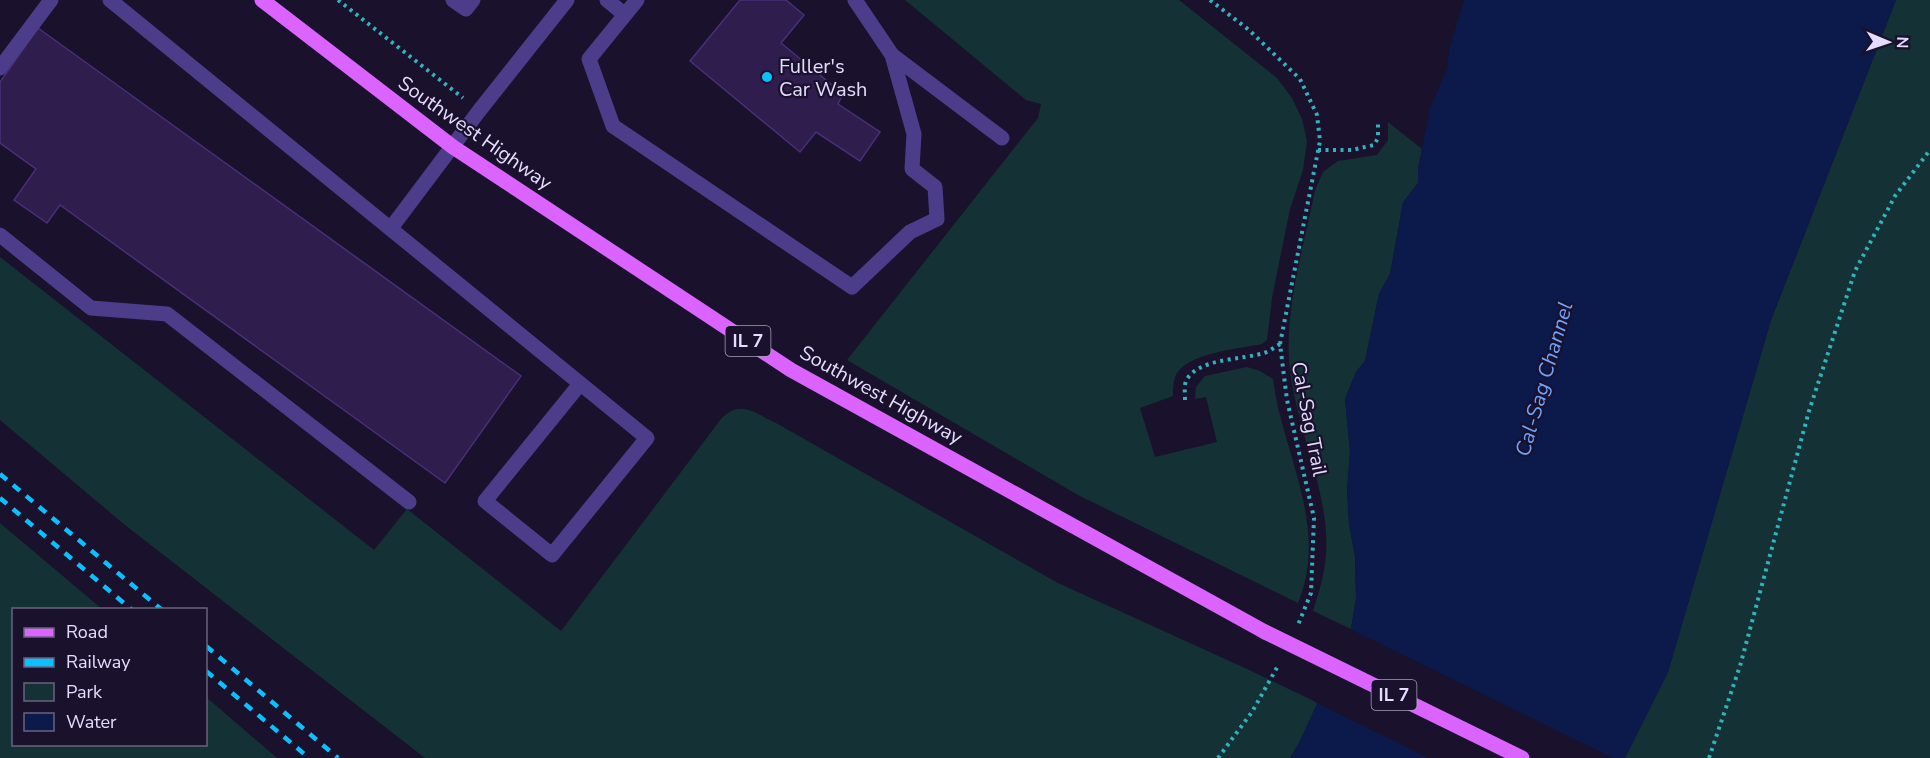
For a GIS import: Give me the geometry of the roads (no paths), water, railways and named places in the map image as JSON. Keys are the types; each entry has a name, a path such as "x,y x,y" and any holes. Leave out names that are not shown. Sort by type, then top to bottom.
{"main road":[{"name":"Southwest Highway","path":"262,0 453,147 791,370 1265,632 1522,758"}],"street":[{"path":"0,68 51,0"},
{"path":"110,0 391,228 646,438 552,555 485,501 580,384"},
{"path":"453,0 466,9 473,0"},
{"path":"391,228 479,111 567,0"},
{"path":"607,0 626,15"},
{"path":"637,0 590,59 613,126 852,287 910,232 936,219 935,187 912,169 914,134 892,55 855,0"},
{"path":"892,55 1002,138"},
{"path":"0,235 91,308 167,314 409,502"}],"water":[{"name":"Cal-Sag Channel","path":"1464,0 1896,0 1771,320 1668,672 1625,758 1290,758 1351,629 1356,598 1355,555 1349,524 1347,490 1350,451 1345,399 1356,372 1365,361 1379,294 1390,274 1403,202 1418,183 1418,169 1430,108 1447,69 1449,50"}],"railway":[{"path":"0,474 160,608"},
{"path":"0,498 130,608"},
{"path":"207,647 338,758"},
{"path":"207,672 309,758"}],"place":[{"name":"Fuller's Car Wash","path":"767,77"}]}
